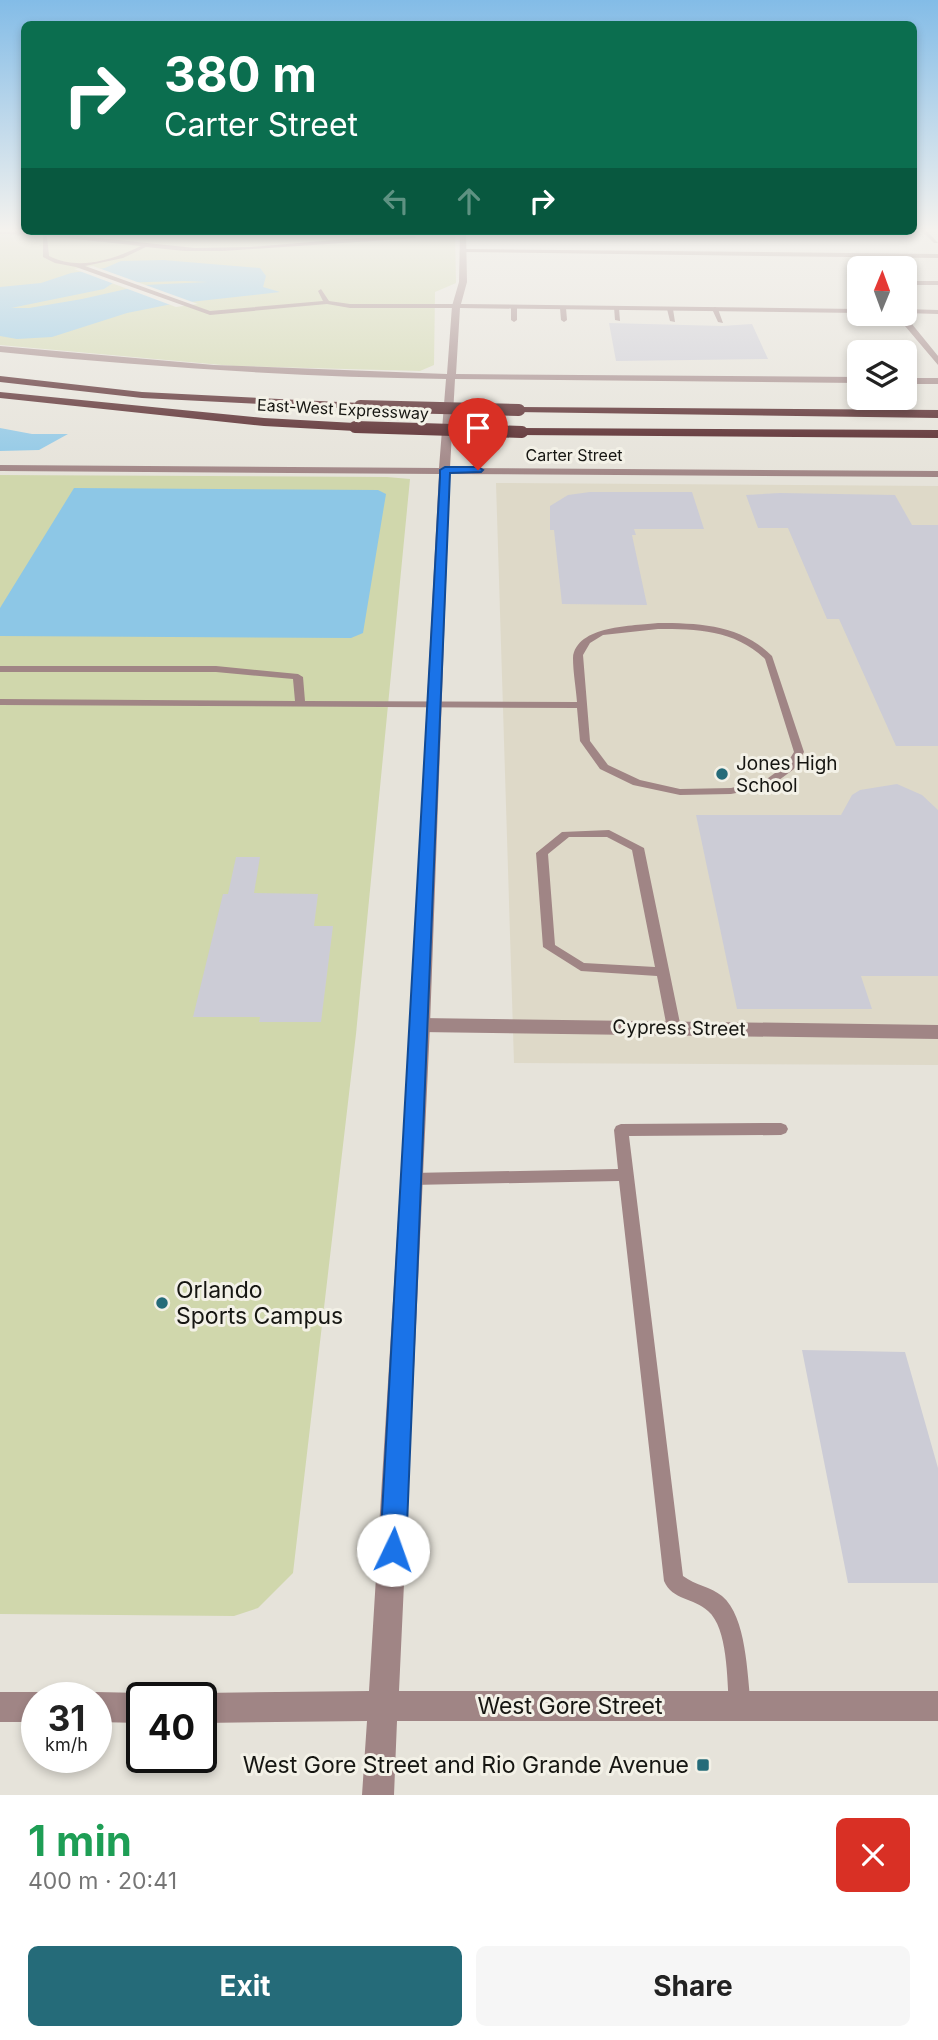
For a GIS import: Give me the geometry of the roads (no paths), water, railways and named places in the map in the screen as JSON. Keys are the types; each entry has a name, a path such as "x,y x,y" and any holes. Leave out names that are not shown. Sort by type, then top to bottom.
{"highway":[{"name":"East-West Expressway","path":"0,379 142,395 360,406 691,413 938,414"},
{"name":"East-West Expressway","path":"0,395 264,422 355,427 522,432 938,435"},
{"path":"691,413 780,405 938,402"},
{"path":"781,434 938,443"}],"street":[{"path":"378,1795 420,1025 445,470 456,312"},
{"path":"909,326 938,362"},
{"path":"0,349 234,369 451,376 847,380"},
{"path":"917,380 938,381"},
{"name":"Carter Street","path":"0,468 938,474"},
{"name":"Cypress Street","path":"420,1025 938,1032"},
{"name":"West Gore Street","path":"217,1708 938,1706"},
{"path":"0,1707 21,1707"}],"lane":[{"path":"205,312 223,312"},
{"path":"514,312 514,320"},
{"path":"563,312 564,320"},
{"path":"617,312 618,320"},
{"path":"671,312 673,321"},
{"path":"716,312 721,322"},
{"path":"657,626 697,626 724,632 760,647 768,657 799,752 790,767 767,784 731,791 680,792 637,783 604,767 585,741 580,705 578,655 587,641 601,633 657,626"},
{"path":"0,669 216,669 298,677 300,704"},
{"path":"0,702 580,705"},
{"path":"663,972 581,967 549,947 542,853 566,834 609,833 638,848 663,972 674,1028"},
{"path":"740,1706 729,1625 717,1605 698,1594 681,1589 674,1581 621,1130 781,1129"},
{"path":"411,1179 627,1175"}],"water":[{"path":"0,312 133,312 52,337 17,339 0,336"},
{"path":"0,428 32,434 68,434 39,450 0,451"},
{"path":"74,488 378,490 386,494 363,633 351,638 0,636 0,608"}],"place":[{"name":"Jones High School","path":"722,774"},
{"name":"Orlando Sports Campus","path":"162,1303"},
{"name":"West Gore Street and Rio Grande Avenue","path":"703,1765"}]}
